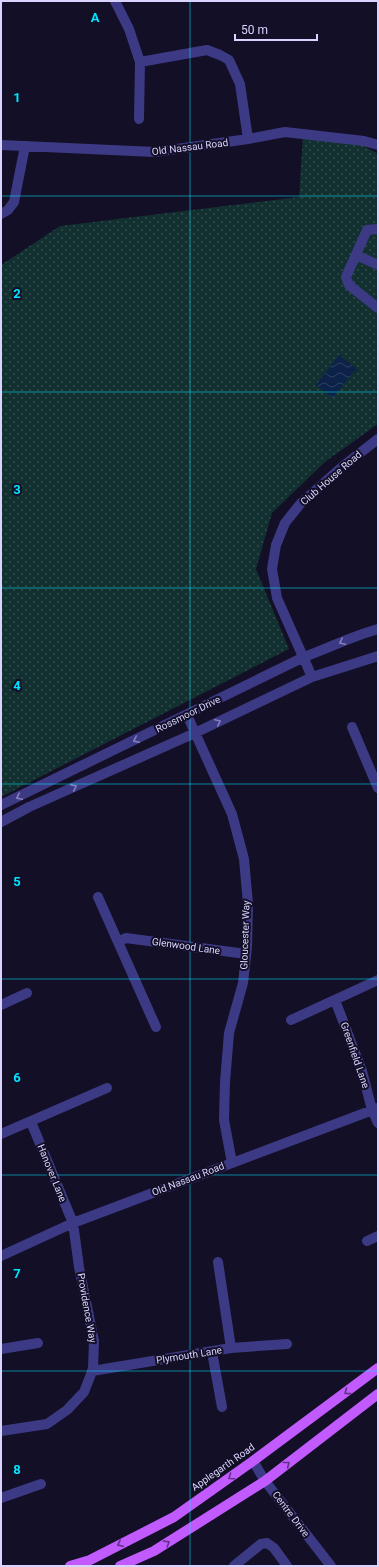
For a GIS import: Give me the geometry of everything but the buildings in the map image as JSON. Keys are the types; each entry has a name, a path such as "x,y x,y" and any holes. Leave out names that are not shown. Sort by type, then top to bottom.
{"main road":[{"name":"Applegarth Road","path":"70,1566 90,1560 174,1517 253,1461 378,1368"},
{"path":"120,1566 154,1551 266,1481 378,1394"}],"street":[{"path":"115,1 129,29 140,62 139,119"},
{"path":"140,62 207,50 229,60 240,84 248,139"},
{"name":"Old Nassau Road","path":"1,145 155,152 248,139 285,132 364,141 378,145"},
{"path":"1,214 8,210 14,202 26,146"},
{"path":"378,229 366,230 346,277 349,285 378,308"},
{"path":"356,255 378,265"},
{"name":"Club House Road","path":"312,678 277,598 272,568 276,545 285,523 301,503 342,467 378,439"},
{"name":"Rossmoor Drive","path":"1,805 304,658 361,633 378,629"},
{"name":"Rossmoor Drive","path":"1,822 312,678 378,656"},
{"name":"Gloucester Way","path":"186,715 232,814 244,859 248,904 246,954 243,983 229,1033 225,1082 224,1120 232,1163"},
{"path":"352,728 378,788"},
{"path":"98,897 122,940 156,1027"},
{"name":"Glenwood Lane","path":"122,940 246,954"},
{"path":"291,1020 378,980"},
{"path":"1,1005 27,993"},
{"name":"Greenfield Lane","path":"335,1000 362,1071 375,1109 378,1123"},
{"path":"1,1134 107,1088"},
{"name":"Old Nassau Road","path":"1,1256 73,1224 375,1109"},
{"name":"Hanover Lane","path":"31,1122 73,1224"},
{"name":"Providence Way","path":"1,1430 47,1424 67,1410 84,1392 92,1371 94,1341 79,1267 73,1224"},
{"path":"367,1241 378,1236"},
{"path":"218,1262 231,1348"},
{"path":"1,1349 38,1343"},
{"name":"Plymouth Lane","path":"92,1371 231,1348 287,1344"},
{"path":"212,1352 222,1407"},
{"name":"Centre Drive","path":"253,1461 266,1481 331,1566"},
{"path":"1,1498 42,1484"},
{"path":"239,1564 261,1544 267,1543 274,1548 287,1566"}],"green space":[{"path":"303,136 356,141 378,154 378,424 326,461 272,513 256,569 289,649 1,797 1,265 60,226 299,197"}],"water":[{"path":"339,355 358,370 356,372 354,371 333,398 316,385"}]}
